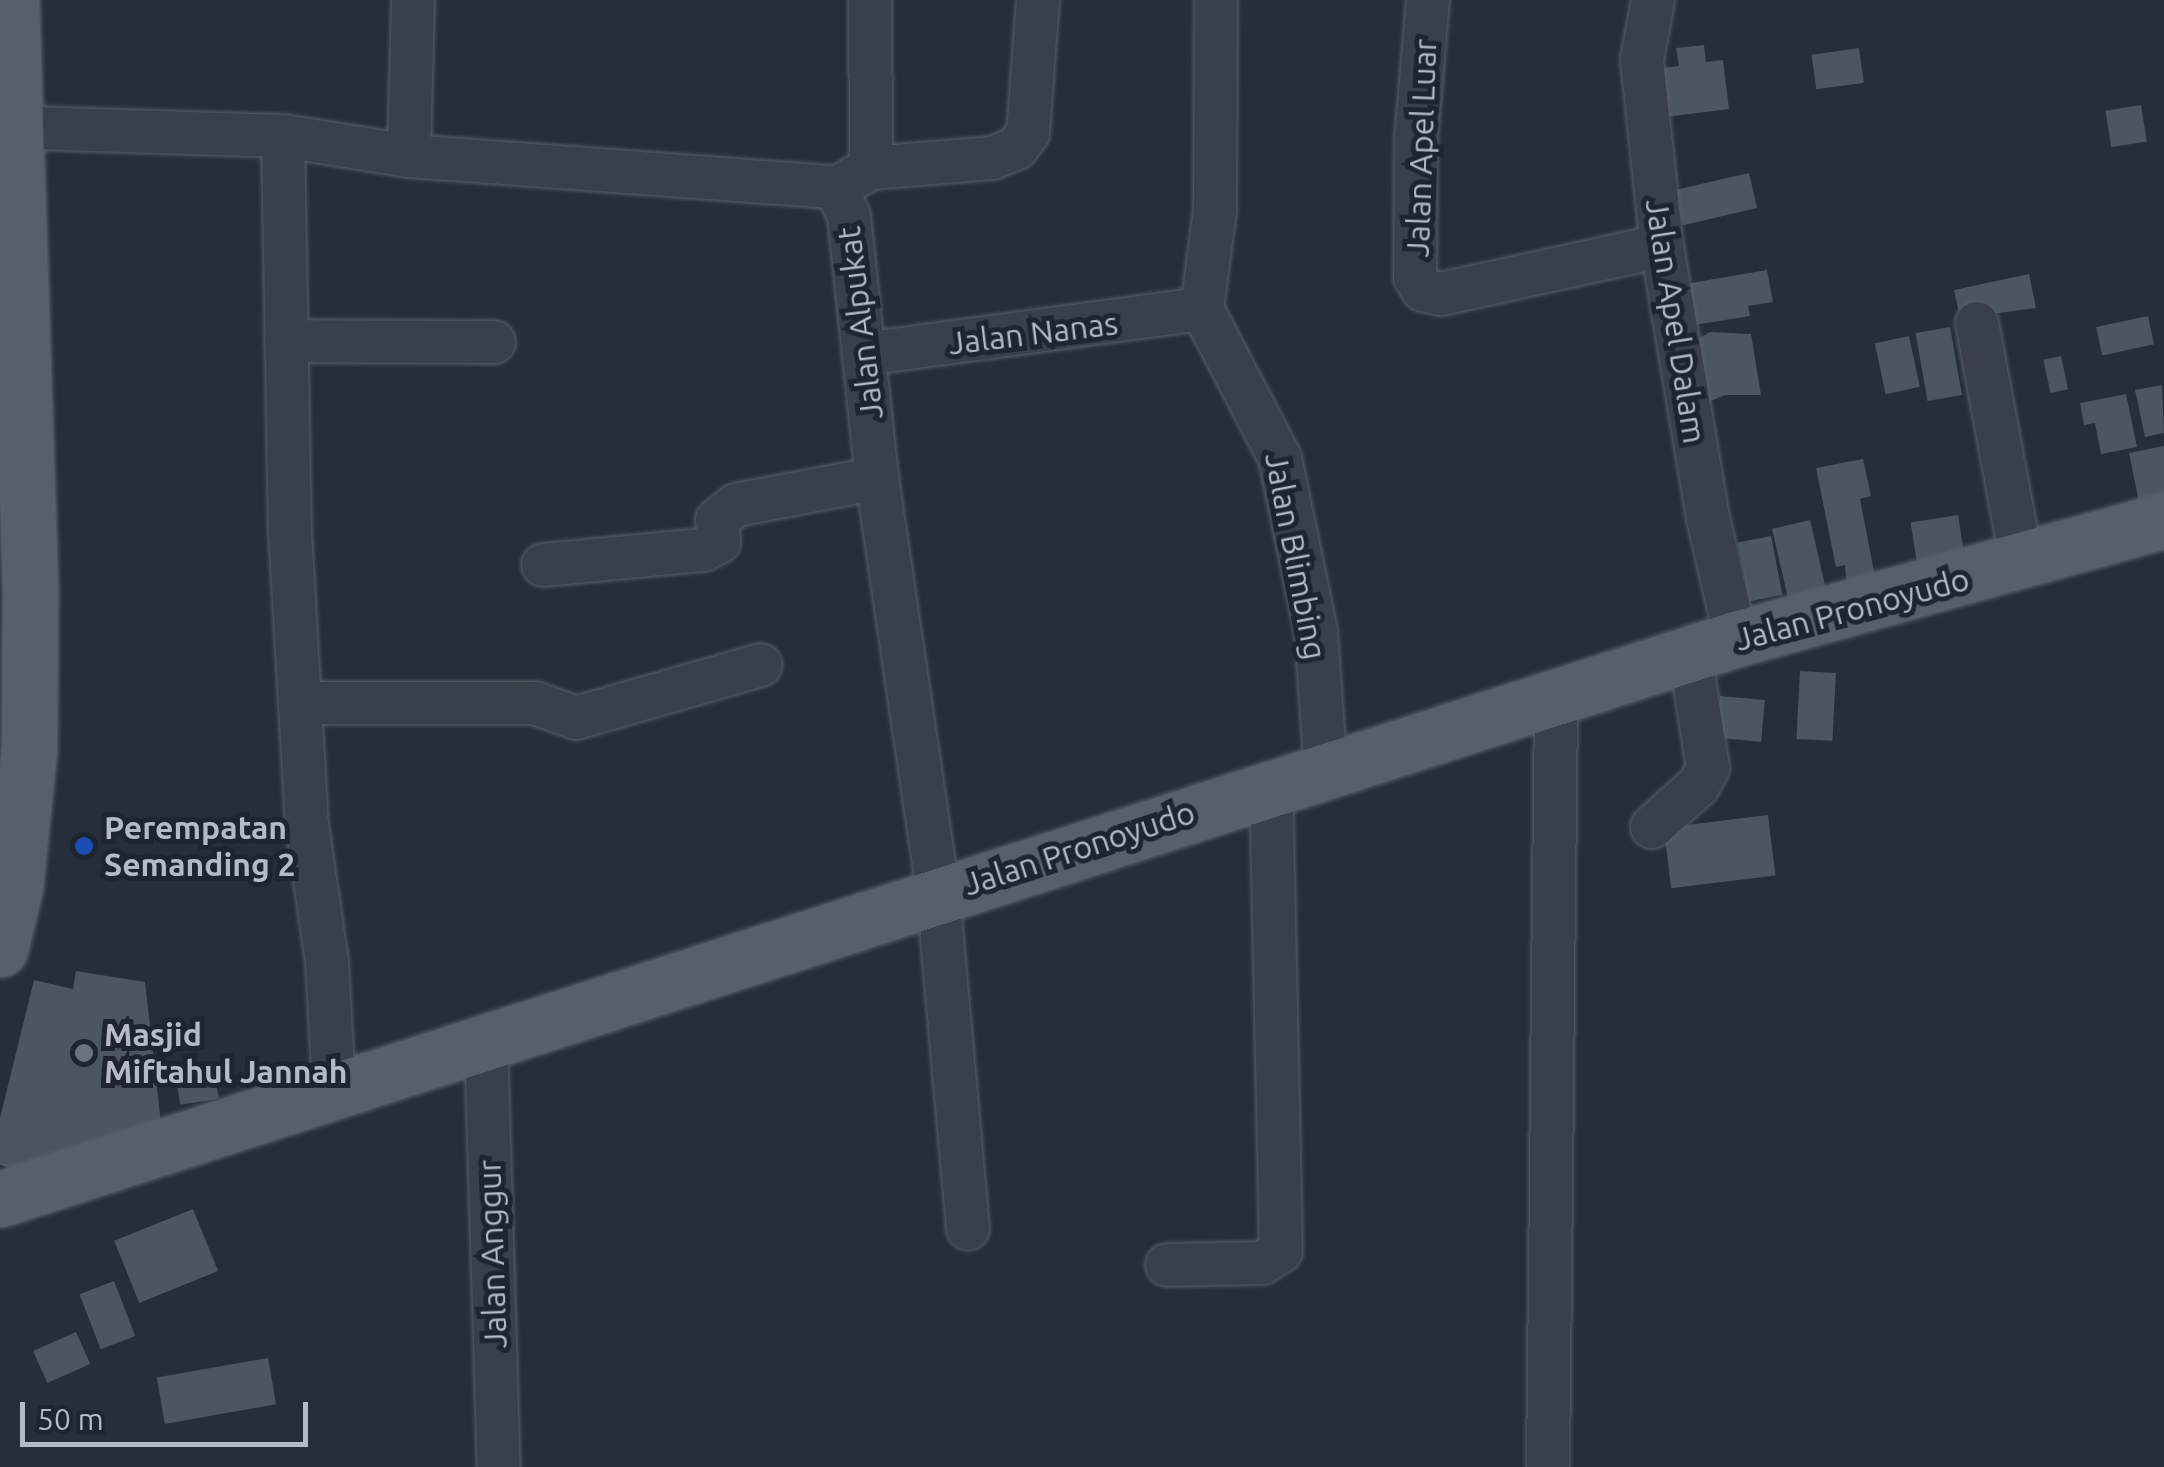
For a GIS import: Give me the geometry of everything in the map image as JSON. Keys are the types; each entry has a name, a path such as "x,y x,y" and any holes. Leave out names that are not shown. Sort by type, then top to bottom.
{"main road":[{"path":"0,949 15,886 29,749 30,588 7,127 11,0"},
{"name":"Jalan Pronoyudo","path":"0,1199 938,893 1713,646 2022,563 2164,520"}],"street":[{"path":"410,156 413,0"},
{"path":"870,0 853,178 992,158 1016,148 1028,133 1038,0"},
{"path":"1202,309 1215,210 1216,0"},
{"name":"Jalan Apel Luar","path":"1428,0 1416,140 1416,276 1423,290 1440,294 1662,246"},
{"name":"Jalan Apel Dalam","path":"1652,0 1642,60 1662,246 1708,518 1713,646 1708,768 1699,785 1652,827"},
{"name":"Jalan Alpukat","path":"7,127 283,136 410,156 853,178 849,216 877,478 938,893 968,1229"},
{"path":"283,136 286,341 300,703 334,1089"},
{"name":"Jalan Nanas","path":"864,354 1202,309"},
{"name":"Jalan Blimbing","path":"1202,309 1280,458 1316,632 1326,772"},
{"path":"1978,323 2022,563"},
{"path":"286,341 494,342"},
{"path":"543,565 703,550 719,542 717,520 736,505 877,478"},
{"path":"300,703 536,703 576,718 760,665"},
{"path":"1548,1467 1556,699"},
{"path":"1167,1265 1262,1262 1281,1251 1271,787"},
{"name":"Jalan Anggur","path":"486,1040 499,1467"}],"building":[{"path":"1704,45 1706,62 1723,60 1729,109 1658,118 1652,69 1679,66 1676,48"},
{"path":"1859,48 1864,83 1816,89 1811,55"},
{"path":"2141,105 2147,142 2111,147 2105,111"},
{"path":"1749,173 1757,208 1683,225 1675,190"},
{"path":"1767,270 1773,302 1748,306 1750,316 1682,327 1685,284"},
{"path":"2029,274 2036,308 1960,318 1954,290"},
{"path":"2148,316 2154,344 2102,355 2096,327"},
{"path":"1950,327 1962,395 1928,401 1916,333"},
{"path":"1710,332 1751,334 1761,395 1726,395 1697,406 1687,345"},
{"path":"1909,336 1920,387 1886,394 1875,343"},
{"path":"2061,356 2068,389 2050,393 2043,360"},
{"path":"2162,385 2164,433 2145,437 2135,390"},
{"path":"2126,394 2137,447 2101,454 2095,423 2084,425 2080,403"},
{"path":"2164,446 2164,508 2141,512 2129,453"},
{"path":"1863,459 1871,496 1860,499 1876,582 1847,587 1845,565 1836,567 1816,468"},
{"path":"1958,515 1965,559 1918,567 1911,523"},
{"path":"1810,520 1826,589 1788,598 1772,529"},
{"path":"1771,536 1782,595 1749,601 1738,542"},
{"path":"1800,671 1836,673 1832,741 1796,739"},
{"path":"1720,696 1765,700 1761,742 1716,738"},
{"path":"1768,815 1775,876 1671,888 1664,828"},
{"name":"Masjid Miftahul Jannah","path":"76,971 145,982 161,1124 16,1170 0,1165 0,1118 34,980 73,989"},
{"path":"214,1069 219,1099 180,1105 175,1075"},
{"path":"193,1209 218,1271 139,1303 114,1241"},
{"path":"114,1281 135,1336 101,1349 79,1294"},
{"path":"76,1332 90,1364 47,1383 33,1351"},
{"path":"268,1358 276,1404 165,1424 157,1378"}],"place":[{"name":"Perempatan Semanding 2","path":"84,846"},
{"name":"Masjid Miftahul Jannah","path":"84,1053"}]}
